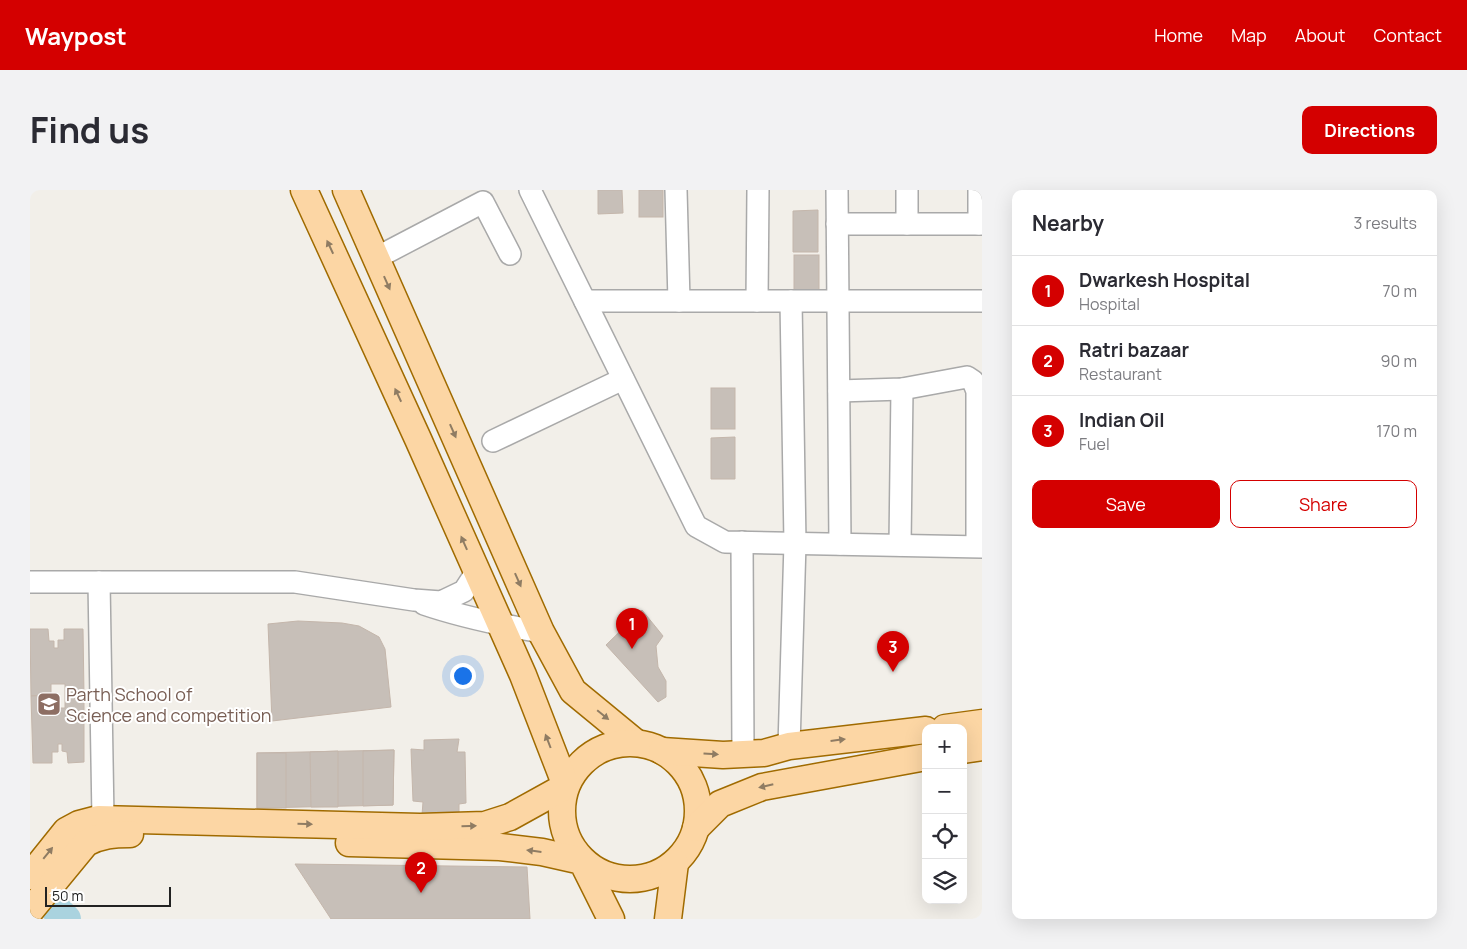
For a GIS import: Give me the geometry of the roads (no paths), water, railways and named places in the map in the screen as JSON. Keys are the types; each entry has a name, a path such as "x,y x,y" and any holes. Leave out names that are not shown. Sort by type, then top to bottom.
{"main road":[{"path":"304,190 410,421 523,675 566,786"},
{"path":"346,190 541,632 573,691 635,742"},
{"path":"967,725 982,723"},
{"path":"662,751 723,754 764,753 789,746 922,730"},
{"path":"30,876 76,837 129,834 400,845 500,847 542,852 582,861 599,873 618,879 638,880 658,874 675,864 688,847 696,828 698,805 692,783 680,764 662,751 649,745 635,742 613,744 593,753 576,767 566,786 561,806 563,826 570,845 582,861 611,919"},
{"path":"967,749 982,747"},
{"path":"696,828 720,804 762,786 922,758"},
{"path":"30,911 76,837 78,824 103,819 420,827 486,825 510,817 566,786"},
{"path":"668,919 675,864"}],"street":[{"path":"530,190 696,526 725,542 980,546 976,391 973,381 967,377 902,389 838,392"},
{"path":"676,190 679,301"},
{"path":"757,301 758,190"},
{"path":"837,190 840,544"},
{"path":"907,190 907,224"},
{"path":"838,224 981,224 979,190"},
{"path":"376,258 483,202 510,254"},
{"path":"585,301 982,301"},
{"path":"789,746 795,543 791,301"},
{"path":"494,441 623,380"},
{"path":"900,545 902,389"},
{"path":"742,542 743,754"},
{"path":"30,582 295,582 414,600 441,602 464,591 477,571"},
{"path":"100,582 103,819"},
{"path":"414,600 447,612 501,626 541,632"}],"waterway":[{"path":"30,883 66,919"}],"place":[{"name":"Dwarkesh Hospital","path":"632,649"},
{"name":"Indian Oil","path":"893,672"},
{"name":"Parth School of Science and competition","path":"49,704"},
{"name":"Ratri bazaar","path":"421,893"}]}
